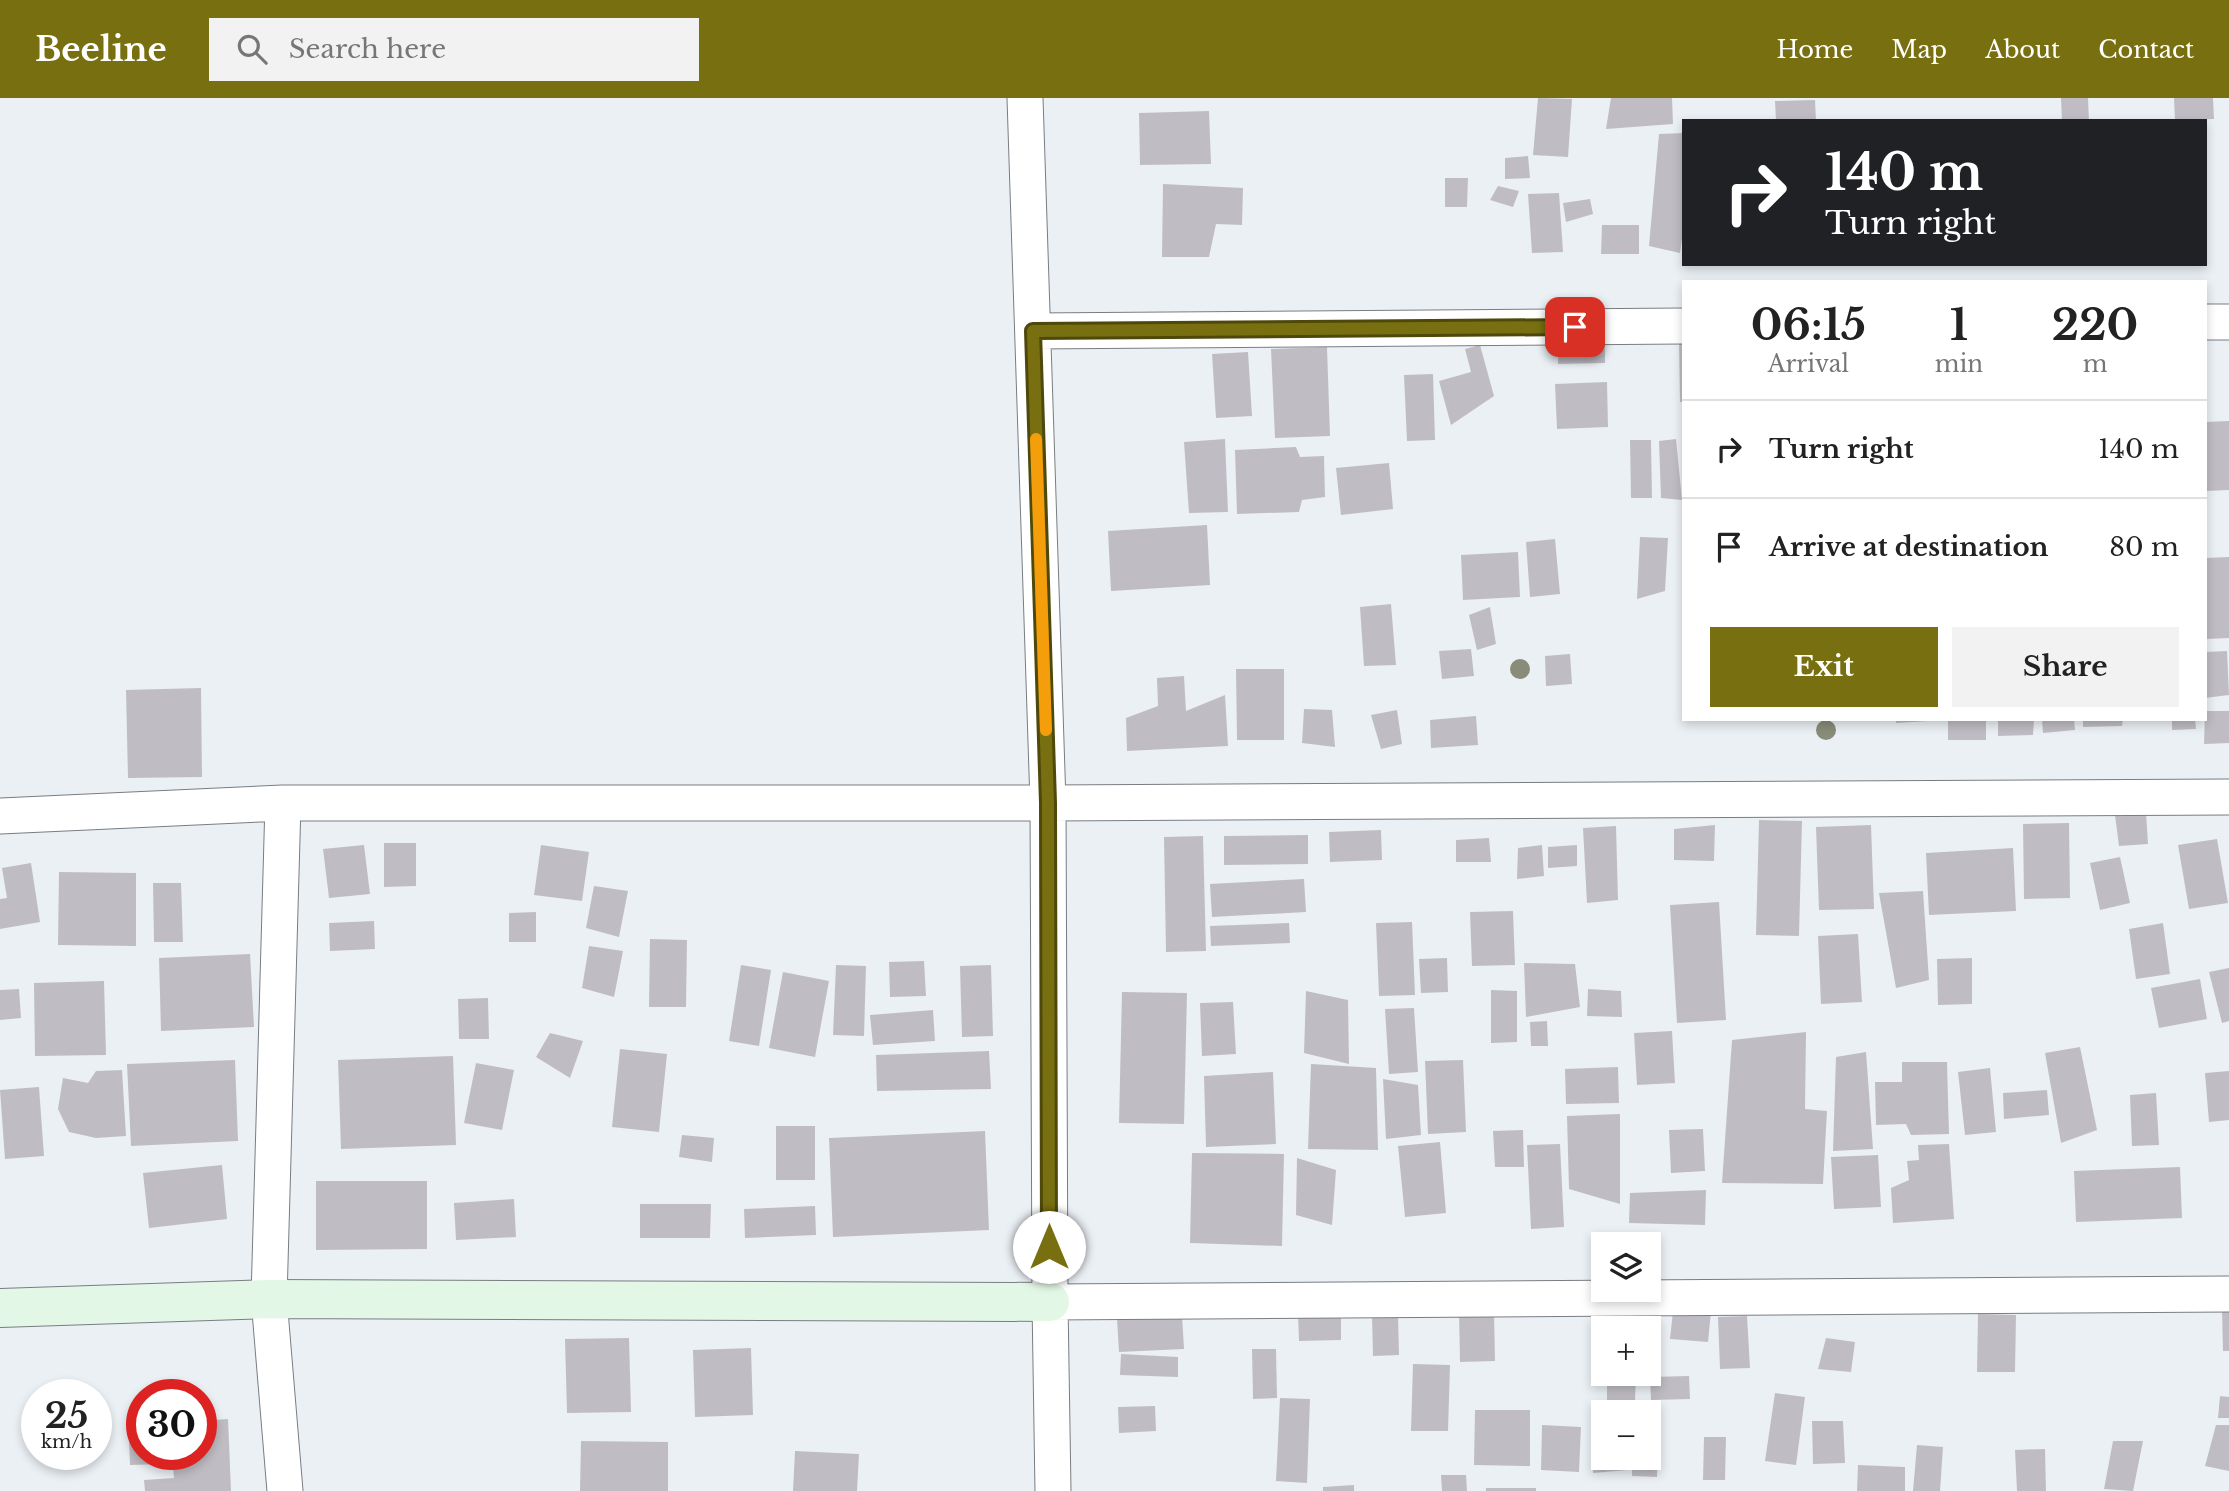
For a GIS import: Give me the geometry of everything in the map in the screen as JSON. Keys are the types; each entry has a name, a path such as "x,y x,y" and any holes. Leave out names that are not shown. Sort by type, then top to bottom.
{"street":[{"path":"1025,98 1048,803 1053,1491"},
{"path":"2207,323 2229,322"},
{"path":"1033,331 1682,326"},
{"path":"0,816 283,803 1048,803 2229,797"},
{"path":"283,803 269,1299 285,1491"},
{"path":"0,1308 269,1299 1050,1302 2229,1294"}],"building":[{"path":"1538,98 1572,99 1568,157 1533,155"},
{"path":"1611,98 1672,98 1673,124 1606,129"},
{"path":"2061,98 2088,98 2089,119 2062,119"},
{"path":"2174,98 2213,98 2214,119 2175,119"},
{"path":"1815,100 1816,119 1776,119 1775,101"},
{"path":"1209,111 1211,164 1140,165 1139,113"},
{"path":"1682,133 1680,253 1649,246 1659,134"},
{"path":"1528,156 1530,178 1505,179 1505,158"},
{"path":"1445,178 1468,178 1467,207 1445,207"},
{"path":"1163,184 1243,188 1242,225 1216,224 1209,257 1162,257"},
{"path":"1498,186 1519,191 1513,207 1490,200"},
{"path":"1559,193 1563,252 1532,253 1528,194"},
{"path":"1590,199 1593,214 1566,222 1563,203"},
{"path":"1602,225 1639,225 1639,254 1601,254"},
{"path":"1679,341 1682,341 1682,402"},
{"path":"1480,345 1494,396 1451,425 1439,381 1471,372 1465,349"},
{"path":"1558,345 1605,345 1605,363 1558,364"},
{"path":"1327,347 1330,436 1275,438 1271,349"},
{"path":"1248,352 1252,416 1216,418 1212,354"},
{"path":"1433,374 1435,440 1407,441 1404,375"},
{"path":"1607,382 1608,427 1557,429 1555,384"},
{"path":"2229,421 2229,490 2207,491 2207,422"},
{"path":"1225,439 1228,512 1189,513 1184,442"},
{"path":"1676,439 1682,500 1661,498 1659,441"},
{"path":"1630,440 1651,440 1652,498 1631,498"},
{"path":"1296,447 1300,457 1324,456 1325,497 1302,500 1299,512 1237,514 1235,450"},
{"path":"1389,463 1393,509 1341,515 1336,468"},
{"path":"1207,525 1210,585 1111,591 1108,531"},
{"path":"1640,537 1668,538 1665,591 1637,599"},
{"path":"1555,539 1560,594 1530,597 1526,542"},
{"path":"1518,552 1520,597 1463,600 1461,555"},
{"path":"2229,557 2229,638 2207,639 2207,558"},
{"path":"1391,604 1396,665 1364,666 1360,607"},
{"path":"1490,607 1496,644 1477,650 1469,615"},
{"path":"1471,649 1474,676 1442,679 1439,651"},
{"path":"2227,651 2229,695 2207,698 2207,652"},
{"path":"1570,654 1572,684 1546,686 1545,656"},
{"path":"1236,669 1284,669 1284,740 1237,740"},
{"path":"1184,676 1186,711 1225,695 1228,746 1127,751 1126,718 1158,706 1157,678"},
{"path":"201,688 202,777 128,778 126,690"},
{"path":"1304,709 1332,710 1335,747 1302,743"},
{"path":"1397,710 1402,744 1381,749 1371,715"},
{"path":"2207,711 2229,711 2229,743 2204,744"},
{"path":"1476,716 1478,745 1431,748 1430,720"},
{"path":"1896,721 1929,721 1896,723"},
{"path":"1948,721 1986,721 1986,740 1948,740"},
{"path":"1998,721 2034,721 2033,735 1998,736"},
{"path":"2042,721 2074,721 2075,730 2043,733"},
{"path":"2083,721 2123,721 2122,726 2083,727"},
{"path":"2172,721 2195,721 2196,729 2172,730"},
{"path":"2146,812 2148,844 2119,846 2115,815"},
{"path":"1759,820 1802,821 1799,936 1756,935"},
{"path":"2069,823 2070,898 2024,899 2023,824"},
{"path":"1715,825 1714,861 1674,860 1674,829"},
{"path":"1871,825 1874,909 1819,910 1816,827"},
{"path":"1616,826 1618,900 1587,903 1583,828"},
{"path":"1381,830 1382,860 1330,862 1329,832"},
{"path":"1308,835 1308,864 1224,865 1224,836"},
{"path":"1203,836 1206,951 1166,952 1164,837"},
{"path":"1489,838 1491,862 1456,862 1456,840"},
{"path":"2217,839 2228,903 2189,909 2178,845"},
{"path":"384,843 416,843 416,886 384,887"},
{"path":"364,845 370,894 329,898 323,849"},
{"path":"541,845 589,852 582,901 534,895"},
{"path":"1542,845 1544,876 1517,879 1518,848"},
{"path":"1577,845 1577,866 1548,868 1548,847"},
{"path":"2013,848 2016,911 1929,915 1926,853"},
{"path":"2120,857 2130,903 2100,910 2090,863"},
{"path":"31,863 40,922 0,929 0,899 7,898 2,868"},
{"path":"59,872 136,873 136,946 58,945"},
{"path":"1304,879 1306,912 1212,917 1210,884"},
{"path":"153,883 181,883 183,942 154,942"},
{"path":"594,886 628,891 619,937 586,928"},
{"path":"1923,891 1929,980 1896,988 1879,893"},
{"path":"1719,902 1726,1020 1677,1023 1670,905"},
{"path":"1513,911 1515,965 1472,966 1470,912"},
{"path":"536,912 536,942 509,942 509,913"},
{"path":"374,921 375,949 330,951 329,923"},
{"path":"1412,922 1415,995 1379,996 1376,923"},
{"path":"1289,923 1290,943 1211,946 1210,926"},
{"path":"2163,923 2170,974 2136,979 2129,929"},
{"path":"1858,934 1862,1002 1821,1004 1818,936"},
{"path":"650,939 687,940 686,1007 649,1007"},
{"path":"589,946 623,951 614,997 582,988"},
{"path":"250,954 254,1027 161,1031 159,958"},
{"path":"1447,958 1448,992 1421,993 1419,959"},
{"path":"1972,958 1972,1004 1938,1005 1937,959"},
{"path":"924,961 926,996 890,997 889,962"},
{"path":"1524,963 1575,964 1580,1007 1526,1017"},
{"path":"741,965 771,970 759,1046 729,1041"},
{"path":"836,965 866,966 864,1036 833,1035"},
{"path":"991,965 993,1036 962,1037 960,966"},
{"path":"2229,968 2229,1021 2222,1023 2209,972"},
{"path":"783,972 829,981 815,1057 769,1048"},
{"path":"2200,979 2207,1019 2159,1028 2151,988"},
{"path":"104,981 106,1055 35,1056 34,983"},
{"path":"19,989 21,1018 0,1020 0,990"},
{"path":"1588,989 1621,991 1622,1017 1587,1016"},
{"path":"1491,990 1517,991 1517,1042 1491,1043"},
{"path":"1306,991 1348,1000 1349,1064 1304,1053"},
{"path":"1122,992 1187,993 1184,1124 1119,1123"},
{"path":"488,998 489,1039 459,1039 458,999"},
{"path":"1233,1002 1236,1054 1202,1056 1200,1003"},
{"path":"1414,1008 1418,1072 1389,1074 1385,1009"},
{"path":"933,1010 935,1041 873,1045 870,1015"},
{"path":"1547,1021 1548,1046 1531,1046 1530,1022"},
{"path":"1672,1031 1675,1083 1637,1085 1634,1033"},
{"path":"1806,1032 1805,1109 1827,1111 1823,1184 1722,1183 1732,1040"},
{"path":"550,1033 583,1041 570,1078 536,1057"},
{"path":"2080,1047 2097,1130 2061,1143 2045,1053"},
{"path":"620,1049 667,1054 659,1132 612,1127"},
{"path":"989,1051 991,1089 877,1091 876,1055"},
{"path":"1866,1052 1873,1149 1833,1151 1836,1057"},
{"path":"453,1056 456,1145 341,1149 338,1060"},
{"path":"235,1060 238,1141 131,1146 127,1064"},
{"path":"1463,1060 1466,1132 1428,1134 1425,1061"},
{"path":"1902,1062 1947,1062 1949,1134 1911,1135 1906,1124 1876,1125 1875,1082 1902,1082"},
{"path":"476,1063 514,1070 502,1130 464,1123"},
{"path":"1311,1064 1376,1068 1378,1150 1308,1149"},
{"path":"1618,1067 1619,1103 1566,1104 1565,1069"},
{"path":"1990,1068 1996,1132 1965,1135 1958,1072"},
{"path":"122,1070 126,1136 96,1138 69,1132 58,1109 63,1078 88,1083 96,1071"},
{"path":"2229,1071 2229,1120 2209,1122 2205,1073"},
{"path":"1273,1072 1276,1144 1206,1147 1204,1076"},
{"path":"1383,1079 1418,1085 1421,1135 1386,1139"},
{"path":"39,1087 44,1156 5,1159 0,1090"},
{"path":"2047,1090 2049,1115 2004,1119 2003,1093"},
{"path":"2156,1093 2159,1145 2132,1146 2130,1095"},
{"path":"1620,1114 1620,1204 1569,1189 1567,1116"},
{"path":"776,1126 815,1126 815,1180 776,1180"},
{"path":"1703,1129 1705,1171 1671,1173 1669,1130"},
{"path":"1523,1130 1524,1167 1495,1167 1493,1131"},
{"path":"985,1131 989,1230 833,1237 829,1138"},
{"path":"682,1135 714,1138 712,1162 679,1157"},
{"path":"1440,1142 1446,1213 1405,1217 1398,1146"},
{"path":"1560,1144 1564,1227 1531,1229 1527,1145"},
{"path":"1949,1144 1954,1219 1893,1223 1891,1188 1909,1180 1907,1161 1919,1160 1918,1145"},
{"path":"1192,1153 1284,1154 1282,1246 1190,1243"},
{"path":"1878,1155 1881,1207 1834,1209 1831,1157"},
{"path":"1297,1158 1336,1170 1332,1225 1296,1215"},
{"path":"222,1165 227,1219 149,1228 143,1173"},
{"path":"2180,1167 2182,1218 2076,1222 2074,1171"},
{"path":"316,1181 427,1181 427,1249 316,1250"},
{"path":"1706,1190 1705,1225 1629,1223 1630,1193"},
{"path":"514,1199 516,1237 456,1240 454,1203"},
{"path":"640,1204 711,1204 710,1238 640,1238"},
{"path":"815,1206 816,1235 745,1238 744,1209"},
{"path":"2222,1309 2229,1309 2229,1351 2223,1351"},
{"path":"1494,1311 1495,1361 1460,1362 1459,1312"},
{"path":"1673,1311 1711,1311 1708,1342 1670,1339"},
{"path":"1298,1312 1341,1312 1341,1340 1299,1341"},
{"path":"1978,1314 2016,1315 2015,1372 1977,1372"},
{"path":"1182,1315 1184,1349 1119,1352 1117,1318"},
{"path":"1398,1315 1399,1355 1373,1356 1372,1316"},
{"path":"1747,1316 1750,1368 1720,1369 1718,1317"},
{"path":"629,1338 631,1412 567,1413 565,1339"},
{"path":"1826,1338 1855,1342 1851,1372 1818,1369"},
{"path":"751,1348 753,1415 695,1417 693,1350"},
{"path":"1252,1349 1276,1349 1277,1398 1253,1399"},
{"path":"1121,1354 1178,1357 1178,1377 1120,1375"},
{"path":"1413,1364 1450,1365 1448,1431 1411,1431"},
{"path":"1689,1376 1690,1399 1651,1400 1650,1386 1661,1386 1661,1377"},
{"path":"1607,1386 1636,1386 1635,1400 1607,1400"},
{"path":"1775,1393 1805,1397 1796,1465 1765,1461"},
{"path":"2220,1396 2229,1397 2229,1418 2218,1418"},
{"path":"1280,1398 1310,1399 1307,1483 1276,1481"},
{"path":"1155,1406 1156,1431 1119,1433 1118,1407"},
{"path":"1475,1410 1530,1410 1530,1466 1474,1465"},
{"path":"228,1419 231,1491 145,1491 144,1480 174,1478 173,1470 217,1470 217,1420"},
{"path":"1812,1421 1843,1421 1845,1463 1813,1464"},
{"path":"1542,1425 1581,1427 1579,1472 1541,1470"},
{"path":"2216,1425 2229,1425 2229,1471 2205,1466"},
{"path":"1704,1437 1726,1437 1725,1480 1703,1480"},
{"path":"581,1441 668,1442 668,1491 580,1491"},
{"path":"2113,1441 2143,1441 2133,1491 2104,1489"},
{"path":"1917,1445 1943,1447 1940,1491 1913,1491"},
{"path":"2045,1449 2046,1491 2017,1491 2015,1450"},
{"path":"795,1451 859,1454 857,1491 793,1491"},
{"path":"1858,1465 1905,1467 1905,1491 1857,1491"},
{"path":"1593,1470 1628,1470 1593,1473"},
{"path":"1632,1470 1657,1470 1657,1477 1632,1476"},
{"path":"1441,1475 1466,1475 1467,1491 1442,1491"},
{"path":"1354,1485 1354,1491 1323,1491 1323,1487"},
{"path":"1486,1488 1536,1488 1536,1491 1486,1491"}],"slow traffic":[{"path":"1036,439 1046,730"}],"route":[{"path":"1049,1247 1048,803 1033,331 1575,327"}]}
